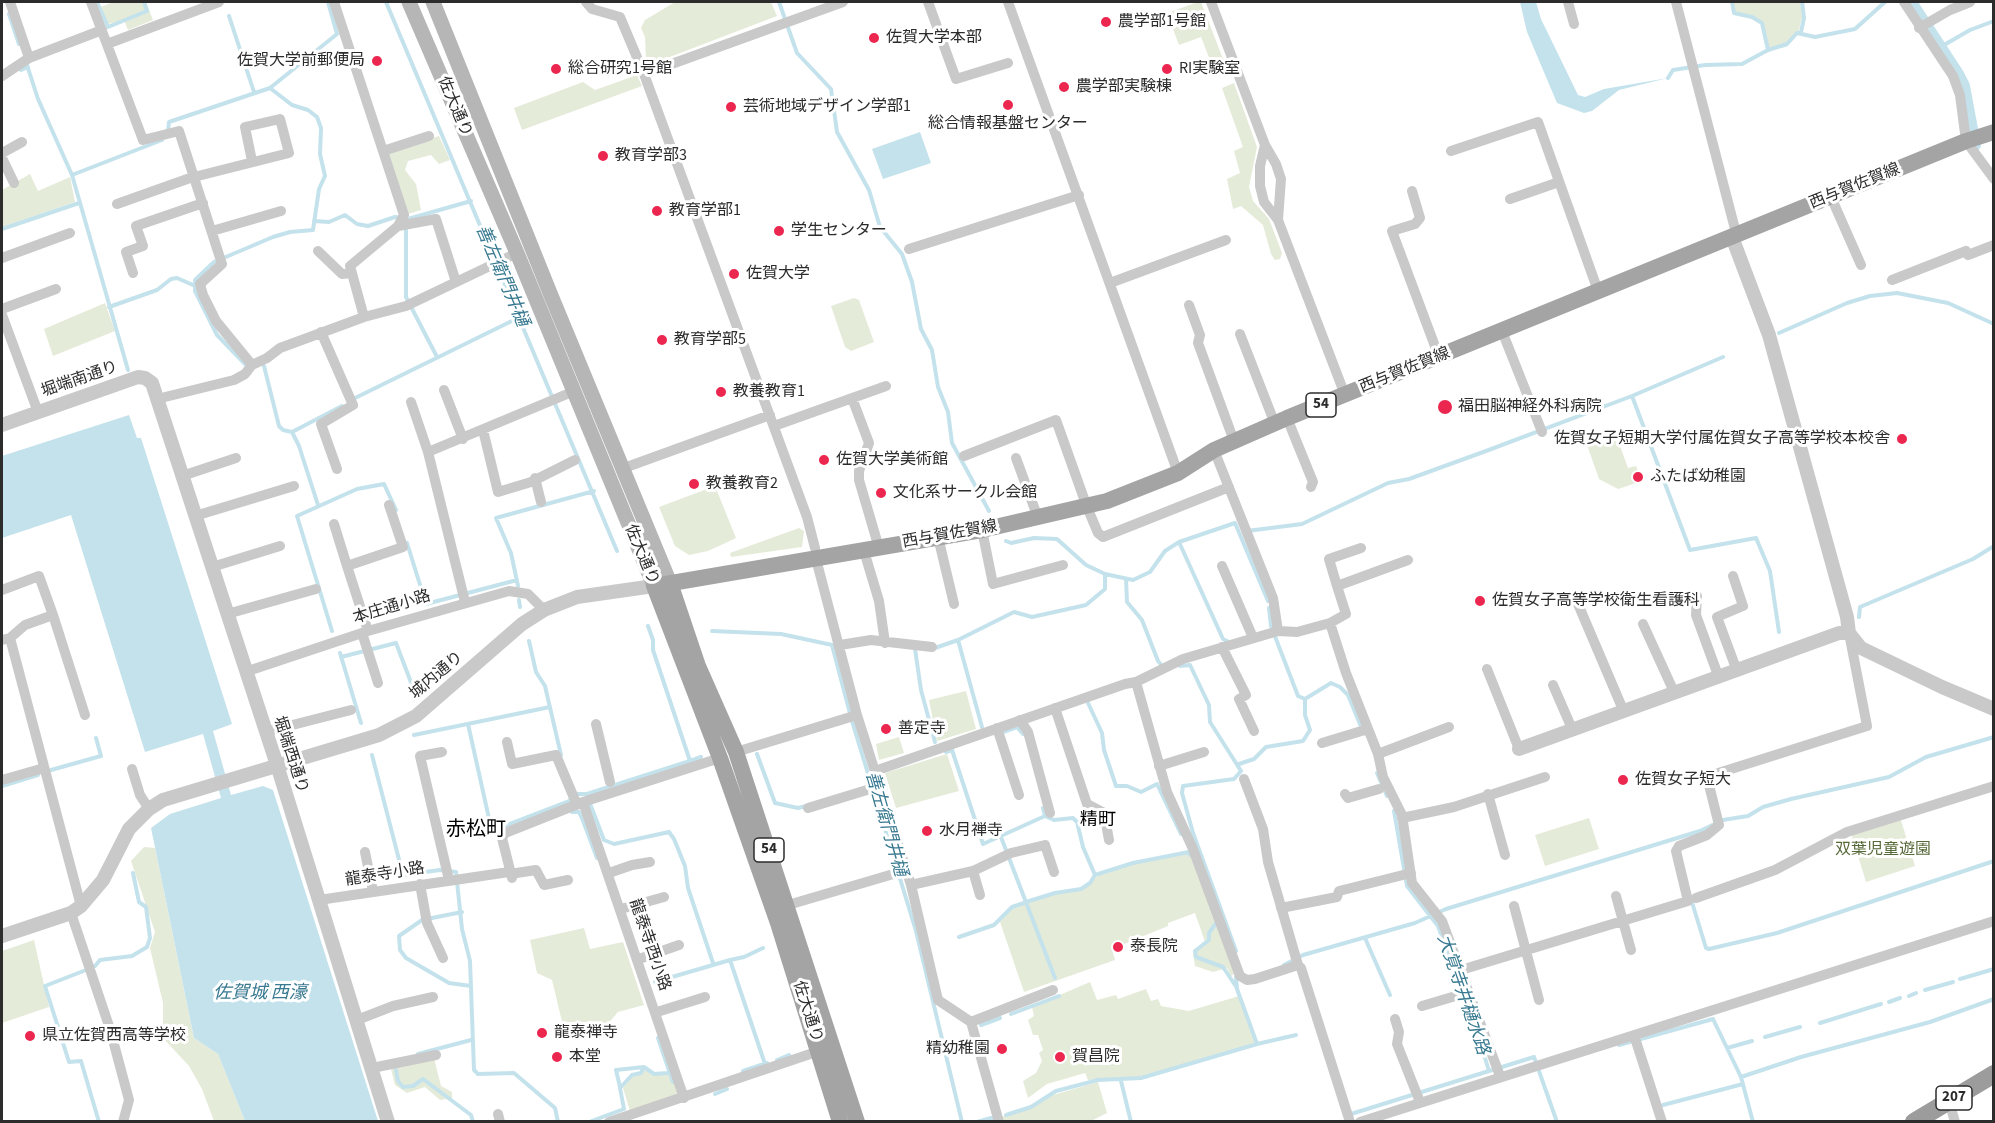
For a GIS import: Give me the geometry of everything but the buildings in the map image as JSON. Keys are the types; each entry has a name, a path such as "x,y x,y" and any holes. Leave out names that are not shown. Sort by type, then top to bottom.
{"highway":[{"name":"207","path":"1914,1122 1994,1074"}],"main road":[{"name":"佐大通り","path":"409,2 517,253 572,392 662,584 736,753 788,905 857,1122"},
{"name":"佐大通り","path":"434,2 550,293 624,468 720,758 778,923 840,1122"},
{"name":"54","path":"1966,141 1992,133"},
{"name":"西与賀佐賀線","path":"662,584 815,554 871,549 982,530 1087,507 1178,472 1214,450 1281,421 1966,141"}],"street":[{"path":"10,2 26,61"},
{"path":"91,2 143,140 179,131 222,264 200,285 203,295 216,321 252,365"},
{"path":"107,44 219,2"},
{"path":"334,2 404,222"},
{"path":"586,2 592,9 620,17 644,74 772,420 807,517 841,649 853,717 875,771 876,787 902,872 911,885 938,1000 971,1022 999,1122"},
{"path":"644,74 843,2"},
{"path":"928,2 956,79 1008,63"},
{"path":"1008,2 1178,472"},
{"path":"1211,2 1265,145 1276,164 1281,179 1278,220"},
{"path":"1568,2 1574,24"},
{"path":"1461,970 1688,901 1677,848 1707,836 1719,822 1708,781 1712,775 1867,726 1847,617 1769,335 1732,237 1735,229 1676,2"},
{"path":"1904,2 1956,82 1966,141 1994,179"},
{"path":"1919,28 1970,2"},
{"path":"2,76 26,61 102,30"},
{"path":"117,204 190,178 289,153 280,119 245,127 252,161"},
{"path":"1451,151 1538,122 1599,291"},
{"path":"383,151 429,136"},
{"path":"2,153 22,142"},
{"path":"1265,145 1260,166 1260,186 1264,202 1278,220 1345,395"},
{"path":"2,159 14,183"},
{"path":"1510,199 1559,182"},
{"path":"1412,191 1420,218 1415,224 1392,231 1438,357"},
{"path":"909,249 1079,195"},
{"path":"1831,196 1861,265"},
{"path":"133,273 126,252 143,246 136,226 203,203"},
{"path":"212,231 281,212"},
{"path":"364,317 350,266 404,222 436,219 456,282"},
{"path":"2,258 70,233"},
{"path":"1110,283 1226,240"},
{"path":"1892,280 1966,251 1968,255 1994,245"},
{"path":"318,251 342,274 351,273"},
{"path":"157,399 234,380 279,348 364,317 410,304 517,253"},
{"path":"2,309 56,289"},
{"path":"1189,305 1200,335 1198,343 1234,441"},
{"path":"2,315 38,412"},
{"path":"1503,331 1541,430"},
{"path":"321,332 352,405 321,424 337,469"},
{"path":"1240,334 1313,482 1311,487"},
{"name":"堀端南通り","path":"2,425 138,377 146,378 152,383 157,399"},
{"path":"624,468 886,386"},
{"path":"444,390 463,438"},
{"path":"428,452 572,392"},
{"path":"852,398 869,443 859,471 859,480 885,643"},
{"name":"堀端西通り","path":"157,399 277,765 388,1122"},
{"path":"411,402 428,452 464,597"},
{"path":"963,456 1056,420 1087,507 1098,533 1103,537 1229,487"},
{"path":"483,430 498,492 531,482 575,460"},
{"path":"1214,450 1273,598 1275,632"},
{"path":"182,476 236,458"},
{"path":"1016,458 1038,518"},
{"path":"535,478 541,502"},
{"path":"195,516 294,486"},
{"path":"347,566 403,548 388,504"},
{"path":"334,524 378,683"},
{"path":"982,530 993,584 1063,565"},
{"path":"938,537 954,604"},
{"path":"212,567 280,546"},
{"path":"875,771 1136,682 1164,668 1222,647 1275,632 1297,632 1330,623 1346,614 1329,559 1361,548"},
{"path":"1337,586 1408,560"},
{"path":"1222,566 1251,633"},
{"path":"2,590 39,576 85,715"},
{"path":"1733,576 1743,606 1717,617 1737,671"},
{"name":"城内通り","path":"149,810 163,800 379,735 416,716 522,624 544,610 577,597 662,584"},
{"path":"227,614 316,589"},
{"name":"本庄通小路","path":"245,672 464,597 509,591 528,594 544,610"},
{"path":"1696,596 1696,615 1719,678"},
{"path":"1578,604 1624,712"},
{"path":"53,615 24,625 6,639 44,768 76,910 129,1100 123,1122"},
{"path":"1330,623 1364,730 1378,754 1383,777 1402,818 1407,874 1437,912 1461,970 1464,993 1498,1070"},
{"path":"1643,624 1675,694"},
{"path":"1487,669 1519,749 1839,633 1849,633"},
{"path":"1849,633 1861,648 1994,709"},
{"path":"841,649 858,640 932,647"},
{"path":"1222,647 1246,695 1239,699 1254,731"},
{"path":"1136,682 1167,792 1195,854 1240,976 1247,980 1255,979 1297,961"},
{"path":"1553,685 1573,731"},
{"path":"1055,708 1087,804 1104,813 1109,840"},
{"path":"265,732 351,710"},
{"path":"736,753 853,717"},
{"path":"1020,720 1028,732 1050,813"},
{"path":"596,724 610,782"},
{"path":"1378,754 1449,727"},
{"path":"997,728 1020,795"},
{"path":"1322,743 1364,730"},
{"name":"龍泰寺西小路","path":"507,742 512,764 556,755 609,873 684,1098"},
{"path":"442,752 420,756 452,876"},
{"path":"1159,766 1204,752"},
{"path":"510,875 502,838 505,833 578,802 720,758"},
{"path":"2,780 44,768"},
{"path":"2,936 76,910 103,880 129,829 149,810 140,795 132,769"},
{"path":"1402,818 1454,807 1545,777"},
{"path":"1244,779 1263,829 1268,862 1281,908 1350,1122"},
{"path":"1696,898 1775,870 1847,832 1994,786"},
{"path":"808,808 876,787"},
{"path":"1345,794 1348,798 1379,789"},
{"path":"1488,794 1504,855"},
{"path":"911,885 973,871 1008,854 1044,845 1054,872"},
{"path":"365,852 373,891"},
{"path":"609,873 650,862"},
{"name":"龍泰寺小路","path":"319,900 420,884 452,876 510,875 536,870 544,885 568,880"},
{"path":"973,871 980,895"},
{"path":"788,905 902,872"},
{"path":"1281,908 1337,897 1339,891 1407,874"},
{"path":"420,884 426,919 443,958"},
{"path":"1616,896 1621,921 1631,950"},
{"path":"621,909 664,897"},
{"path":"1514,906 1539,1000"},
{"path":"1360,1122 1417,1096 1498,1070 1537,1064 1635,1039 1994,921"},
{"path":"639,959 679,945"},
{"path":"971,1022 1053,990"},
{"path":"1422,1006 1464,993"},
{"path":"357,1020 393,1006 433,997"},
{"path":"657,1012 705,997"},
{"path":"1395,1018 1399,1032 1398,1044 1417,1096"},
{"path":"1635,1039 1662,1122"},
{"path":"609,1122 819,1051"},
{"path":"372,1068 436,1055"},
{"path":"1949,1101 1955,1122"}],"green space":[{"path":"113,2 146,2 153,20 128,30 124,20 108,24 101,7"},
{"path":"675,2 771,2 777,16 654,63 646,59 645,37 641,28 645,20"},
{"path":"1201,2 1225,64 1213,68 1201,37 1179,45 1167,13"},
{"path":"1733,2 1800,2 1802,17 1798,34 1786,47 1769,50 1762,23 1752,16 1734,12"},
{"path":"637,75 642,86 522,130 514,108 583,82 595,90"},
{"path":"1234,83 1257,147 1249,187 1253,201 1269,219 1282,253 1280,259 1275,260 1271,254 1263,225 1241,206 1233,209 1227,179 1240,173 1234,151 1243,147 1222,88"},
{"path":"439,136 450,160 439,164 431,155 408,161 405,170 416,184 421,210 408,214 387,152"},
{"path":"30,174 38,191 70,177 75,202 2,227 2,190"},
{"path":"854,298 859,300 874,342 851,351 845,347 831,306"},
{"path":"105,303 115,331 53,356 44,329"},
{"path":"1615,432 1628,468 1636,466 1642,481 1618,489 1599,479 1586,442"},
{"path":"715,486 736,538 708,551 689,555 675,546 659,507"},
{"path":"799,528 804,531 802,547 731,557 730,553"},
{"path":"966,691 976,729 937,741 929,700"},
{"path":"899,737 904,753 879,760 876,744"},
{"path":"947,754 959,791 896,808 885,773"},
{"name":"双葉児童遊園","path":"1900,817 1915,866 1866,882 1851,833"},
{"path":"1589,818 1599,849 1545,866 1535,835"},
{"path":"144,847 155,848 194,1038 218,1054 245,1121 214,1121 202,1089 189,1066 163,1038 163,1003 150,948 155,932 131,861"},
{"name":"泰長院","path":"1191,852 1236,973 1231,976 1227,968 1213,972 1195,966 1193,954 1205,942 1195,913 1112,949 1115,960 1024,992 1000,922 1012,909 1055,894 1082,890 1098,876 1134,864"},
{"path":"584,928 590,949 623,942 644,1005 618,1012 599,1034 564,1030 552,980 537,973 530,940"},
{"path":"34,940 49,1007 2,1023 2,951"},
{"path":"1090,982 1097,1000 1116,995 1118,999 1146,989 1151,1001 1158,999 1161,1006 1189,1011 1239,996 1255,1043 1142,1077 1088,1080 1085,1073 1047,1084 1028,1098 1023,1081 1036,1073 1042,1061 1039,1053 1043,1050 1038,1035 1033,1035 1028,1020 1034,1016 1032,1007"},
{"path":"434,1058 441,1086 452,1092 452,1098 440,1100 425,1087 407,1093 395,1085 391,1069"},
{"path":"645,1070 654,1075 671,1073 679,1096 630,1111 623,1088 632,1077 642,1074"},
{"path":"1098,1082 1107,1113 1089,1122 1003,1122 1001,1117 1032,1108 1053,1095"}],"water":[{"path":"1520,2 1536,2 1541,19 1578,95 1585,97 1604,89 1668,78 1619,90 1592,111 1584,113 1557,103 1527,32"},
{"path":"920,132 931,163 883,179 872,149"},
{"name":"佐賀城 西濠","path":"129,415 137,438 141,438 232,724 213,731 231,795 263,786 273,790 378,1121 245,1121 218,1054 194,1038 151,828 170,814 221,798 203,734 145,752 71,515 2,538 2,456"}],"waterway":[{"path":"97,2 108,27 147,11 144,2"},
{"path":"168,132 169,122 270,88 337,34 328,2"},
{"name":"善左衛門井樋","path":"386,2 617,551"},
{"path":"779,2 797,53 831,89 837,132 869,190 880,227 902,254 912,282 921,329 932,350 938,387 948,412 952,443 989,511"},
{"path":"1732,2 1734,13 1752,17 1762,23 1768,50"},
{"path":"1801,32 1804,18 1802,2"},
{"path":"1668,78 1673,70 1705,65 1742,64 1768,50 1787,44 1797,33 1815,37 1855,29 1885,2"},
{"path":"1911,2 1964,86 1975,145"},
{"path":"9,14 19,44"},
{"path":"229,16 254,92"},
{"path":"1944,45 1970,30 1994,21"},
{"path":"26,62 38,99 72,175"},
{"path":"21,70 28,67"},
{"path":"246,365 217,335 195,291 195,280 214,262 273,237 290,232 313,230 319,189 325,176 320,154 321,128 317,117 308,110 292,105 270,88"},
{"path":"128,370 72,175 162,140"},
{"path":"314,221 329,222 345,215 357,224 368,226 395,217 408,219 471,201"},
{"path":"2,229 79,203"},
{"path":"406,226 406,297 437,357"},
{"path":"109,307 157,290 171,279 177,278 193,285"},
{"path":"1779,333 1847,303 1870,296 1897,293 1948,303 1994,324"},
{"path":"351,400 520,317"},
{"path":"1247,531 1302,524 1388,483 1409,479 1486,451 1632,396 1723,357"},
{"path":"264,366 279,426 283,430 292,432 342,406"},
{"path":"1632,396 1690,550 1756,538 1770,571 1779,632"},
{"path":"292,432 299,446 318,505"},
{"path":"332,631 297,516 357,489 384,484 396,510"},
{"path":"518,586 511,553 496,518 594,491"},
{"path":"1006,541 1011,543 1034,538 1057,539 1086,565 1105,574 1133,580 1150,572 1165,551 1179,542 1235,523 1268,601"},
{"path":"1179,542 1223,639 1229,642"},
{"path":"407,543 426,604 517,580"},
{"path":"1859,617 1860,607 1973,559 1994,546"},
{"path":"982,727 958,640 1014,612 1032,617 1086,605 1105,589 1105,574"},
{"path":"1126,579 1127,602 1142,620 1158,661 1164,668"},
{"path":"519,600 520,607"},
{"path":"1269,608 1271,626 1298,696 1305,699 1331,683 1340,687 1348,695 1362,729"},
{"path":"468,724 490,823 499,828 569,801 576,794 587,794 690,761 653,650 653,640 648,626"},
{"name":"善左衛門井樋","path":"712,631 781,634 832,645 852,721 916,931 962,1122"},
{"path":"935,648 958,640"},
{"path":"529,641 536,672 545,686 561,755"},
{"path":"341,657 396,643 415,693"},
{"path":"915,649 921,690 935,742"},
{"path":"340,653 361,723"},
{"path":"1180,666 1190,665 1209,705 1210,722 1241,771 1234,779 1183,786 1182,793 1193,833 1236,951"},
{"path":"1239,764 1254,759 1266,747 1303,741 1310,730 1305,715 1305,699"},
{"path":"1088,703 1102,733 1104,750 1116,786 1127,786 1141,792 1157,784 1181,834"},
{"path":"414,735 550,707"},
{"path":"1003,732 1017,727 1023,734"},
{"path":"1284,965 1303,955 1415,923 1446,909 1700,831 1723,820 1748,816 1763,807 1889,777 1926,757 1994,737"},
{"path":"51,770 101,756 96,738"},
{"path":"946,752 952,750 983,844 1045,816"},
{"path":"757,754 775,803 798,808 806,806"},
{"path":"372,755 403,875 440,870 456,872 462,929 470,961 474,1070 478,1074 514,1073 555,1108 558,1122"},
{"path":"690,761 701,757"},
{"path":"1377,773 1387,796"},
{"path":"2,786 38,775"},
{"path":"589,801 604,840 614,844 669,832 685,866 688,888 713,963"},
{"path":"570,807 572,812 579,812 597,858"},
{"path":"1043,808 1045,816 1054,820 1073,818 1077,822 1083,847 1095,875 1133,863 1189,852 1190,855"},
{"name":"大覚寺井樋水路","path":"1394,811 1407,886 1438,926 1474,1022 1489,1071 1534,1057 1557,1122"},
{"path":"1001,837 1055,978"},
{"path":"1691,899 1706,948 1709,949 1777,933 1994,861"},
{"path":"95,966 100,960 132,956 147,947 150,938 146,907 139,902 133,873"},
{"path":"1026,902 1055,893 1081,889 1090,883 1095,875"},
{"path":"959,937 994,925 1012,907 1024,903"},
{"path":"462,912 422,920 399,936 400,950 406,958 449,983 471,986"},
{"path":"1216,923 1209,933 1209,940 1195,951 1196,957 1223,967 1237,988"},
{"path":"1365,938 1390,995"},
{"path":"730,960 744,957 763,948"},
{"path":"655,982 730,960 765,1064"},
{"path":"1960,979 1994,969"},
{"path":"86,970 45,986 69,1062 81,1061 99,1122"},
{"path":"1006,1115 1031,1107 1056,1091 1098,1080 1141,1078 1257,1044 1237,989 1236,977"},
{"path":"1925,990 1953,982"},
{"path":"1909,996 1916,993"},
{"path":"1011,1014 1059,996"},
{"path":"1889,1002 1900,998"},
{"path":"1741,1077 1801,1057 1930,1022 1994,999"},
{"path":"1820,1023 1881,1004"},
{"path":"981,1025 1000,1018"},
{"path":"1619,1045 1713,1019 1741,1077 1753,1122"},
{"path":"1765,1037 1800,1027"},
{"path":"1257,1044 1296,1035"},
{"path":"658,1038 673,1082"},
{"path":"418,1054 471,1040"},
{"path":"1727,1048 1752,1041"},
{"path":"777,1060 789,1055"},
{"path":"743,1071 767,1063"},
{"path":"620,1087 616,1070 644,1067"},
{"path":"589,1122 624,1109 620,1088 632,1075 641,1073 644,1067 654,1074 668,1073"},
{"path":"396,1070 398,1081 403,1087 413,1086 423,1079 471,1115 473,1122"},
{"path":"1351,1114 1489,1071"},
{"path":"1121,1081 1131,1122"},
{"path":"1663,1105 1743,1084"},
{"path":"715,1094 727,1089"},
{"name":"善左衛門井樋","path":"977,1122 991,1118 992,1122"}],"place":[{"name":"農学部1号館","path":"1106,22"},
{"name":"佐賀大学本部","path":"874,38"},
{"name":"佐賀大学前郵便局","path":"377,61"},
{"name":"総合研究1号館","path":"556,69"},
{"name":"RI実験室","path":"1167,69"},
{"name":"農学部実験棟","path":"1064,87"},
{"name":"総合情報基盤センター","path":"1008,105"},
{"name":"芸術地域デザイン学部1","path":"731,107"},
{"name":"教育学部3","path":"603,156"},
{"name":"教育学部1","path":"657,211"},
{"name":"学生センター","path":"779,231"},
{"name":"佐賀大学","path":"734,274"},
{"name":"教育学部5","path":"662,340"},
{"name":"教養教育1","path":"721,392"},
{"name":"福田脳神経外科病院","path":"1445,407"},
{"name":"佐賀女子短期大学付属佐賀女子高等学校本校舎","path":"1902,439"},
{"name":"佐賀大学美術館","path":"824,460"},
{"name":"ふたば幼稚園","path":"1638,477"},
{"name":"教養教育2","path":"694,484"},
{"name":"文化系サークル会館","path":"881,493"},
{"name":"佐賀女子高等学校衛生看護科","path":"1480,601"},
{"name":"善定寺","path":"886,729"},
{"name":"佐賀女子短大","path":"1623,780"},
{"name":"水月禅寺","path":"927,831"},
{"name":"泰長院","path":"1118,947"},
{"name":"龍泰禅寺","path":"542,1033"},
{"name":"県立佐賀西高等学校","path":"30,1036"},
{"name":"精幼稚園","path":"1002,1049"},
{"name":"本堂","path":"557,1057"},
{"name":"賀昌院","path":"1060,1057"}],"district":[{"name":"精町","path":"1098,821"},
{"name":"赤松町","path":"476,831"}]}
